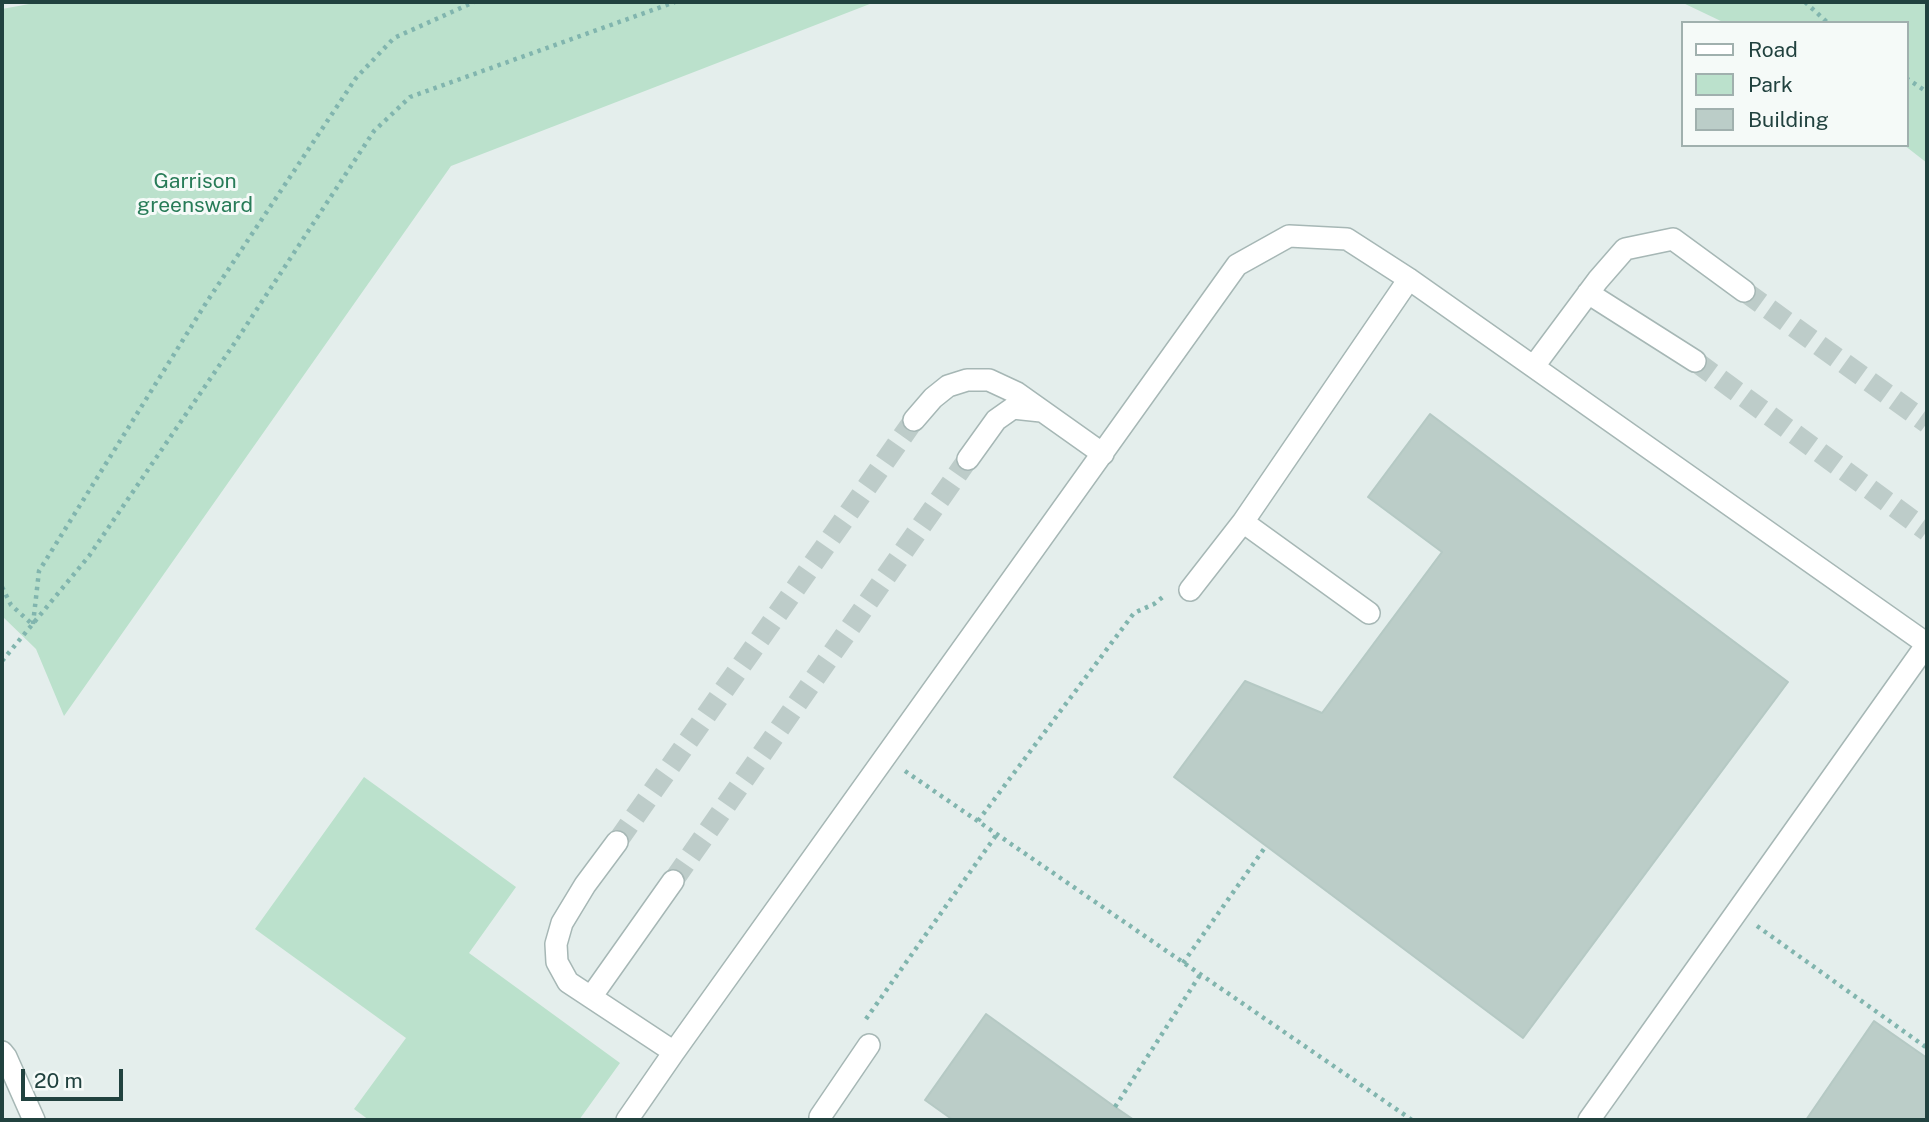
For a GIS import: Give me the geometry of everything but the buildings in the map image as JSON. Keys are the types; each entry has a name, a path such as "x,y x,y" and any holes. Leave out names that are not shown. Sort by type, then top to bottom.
{"street":[{"path":"628,1120 1237,265 1289,236 1347,239 1534,366 1927,644 1589,1120"},
{"path":"1534,366 1588,293 1625,249 1673,239 1744,291"},
{"path":"1190,590 1243,522 1409,279"},
{"path":"1588,293 1695,361"},
{"path":"914,421 933,398 948,386 967,380 989,380 1017,393 1103,454"},
{"path":"968,459 996,420 1013,408 1043,411"},
{"path":"1243,522 1369,613"},
{"path":"617,842 567,913 556,944 556,962 568,982 674,1052"},
{"path":"591,997 673,881"},
{"path":"821,1119 869,1045"},
{"path":"2,1052 34,1120"}],"path":[{"path":"33,624 39,571 206,303 356,78 394,38 474,2"},
{"path":"2,661 89,555 236,341 374,131 410,97 675,2"},
{"path":"1805,2 1826,21"},
{"path":"1908,79 1927,92"},
{"path":"978,821 1134,613 1164,597 1177,581 1190,590"},
{"path":"2,587 10,605 33,624"},
{"path":"885,758 1412,1120"},
{"path":"869,1045 855,1034 997,834"},
{"path":"1183,963 1266,846"},
{"path":"1737,912 1927,1048"},
{"path":"1115,1107 1200,975"}],"green space":[{"name":"Garrison greensward","path":"40,2 875,2 451,166 64,716 36,649 2,616 2,9"},
{"path":"1681,2 1927,2 1927,163 1907,147 1908,21 1721,21"},
{"path":"364,777 516,887 469,953 620,1063 579,1120 369,1120 354,1109 406,1038 255,929"}],"tunnel":[{"path":"1744,291 1927,423"},
{"path":"1695,361 1927,531"},
{"path":"617,842 914,420"},
{"path":"673,881 968,459"}]}
